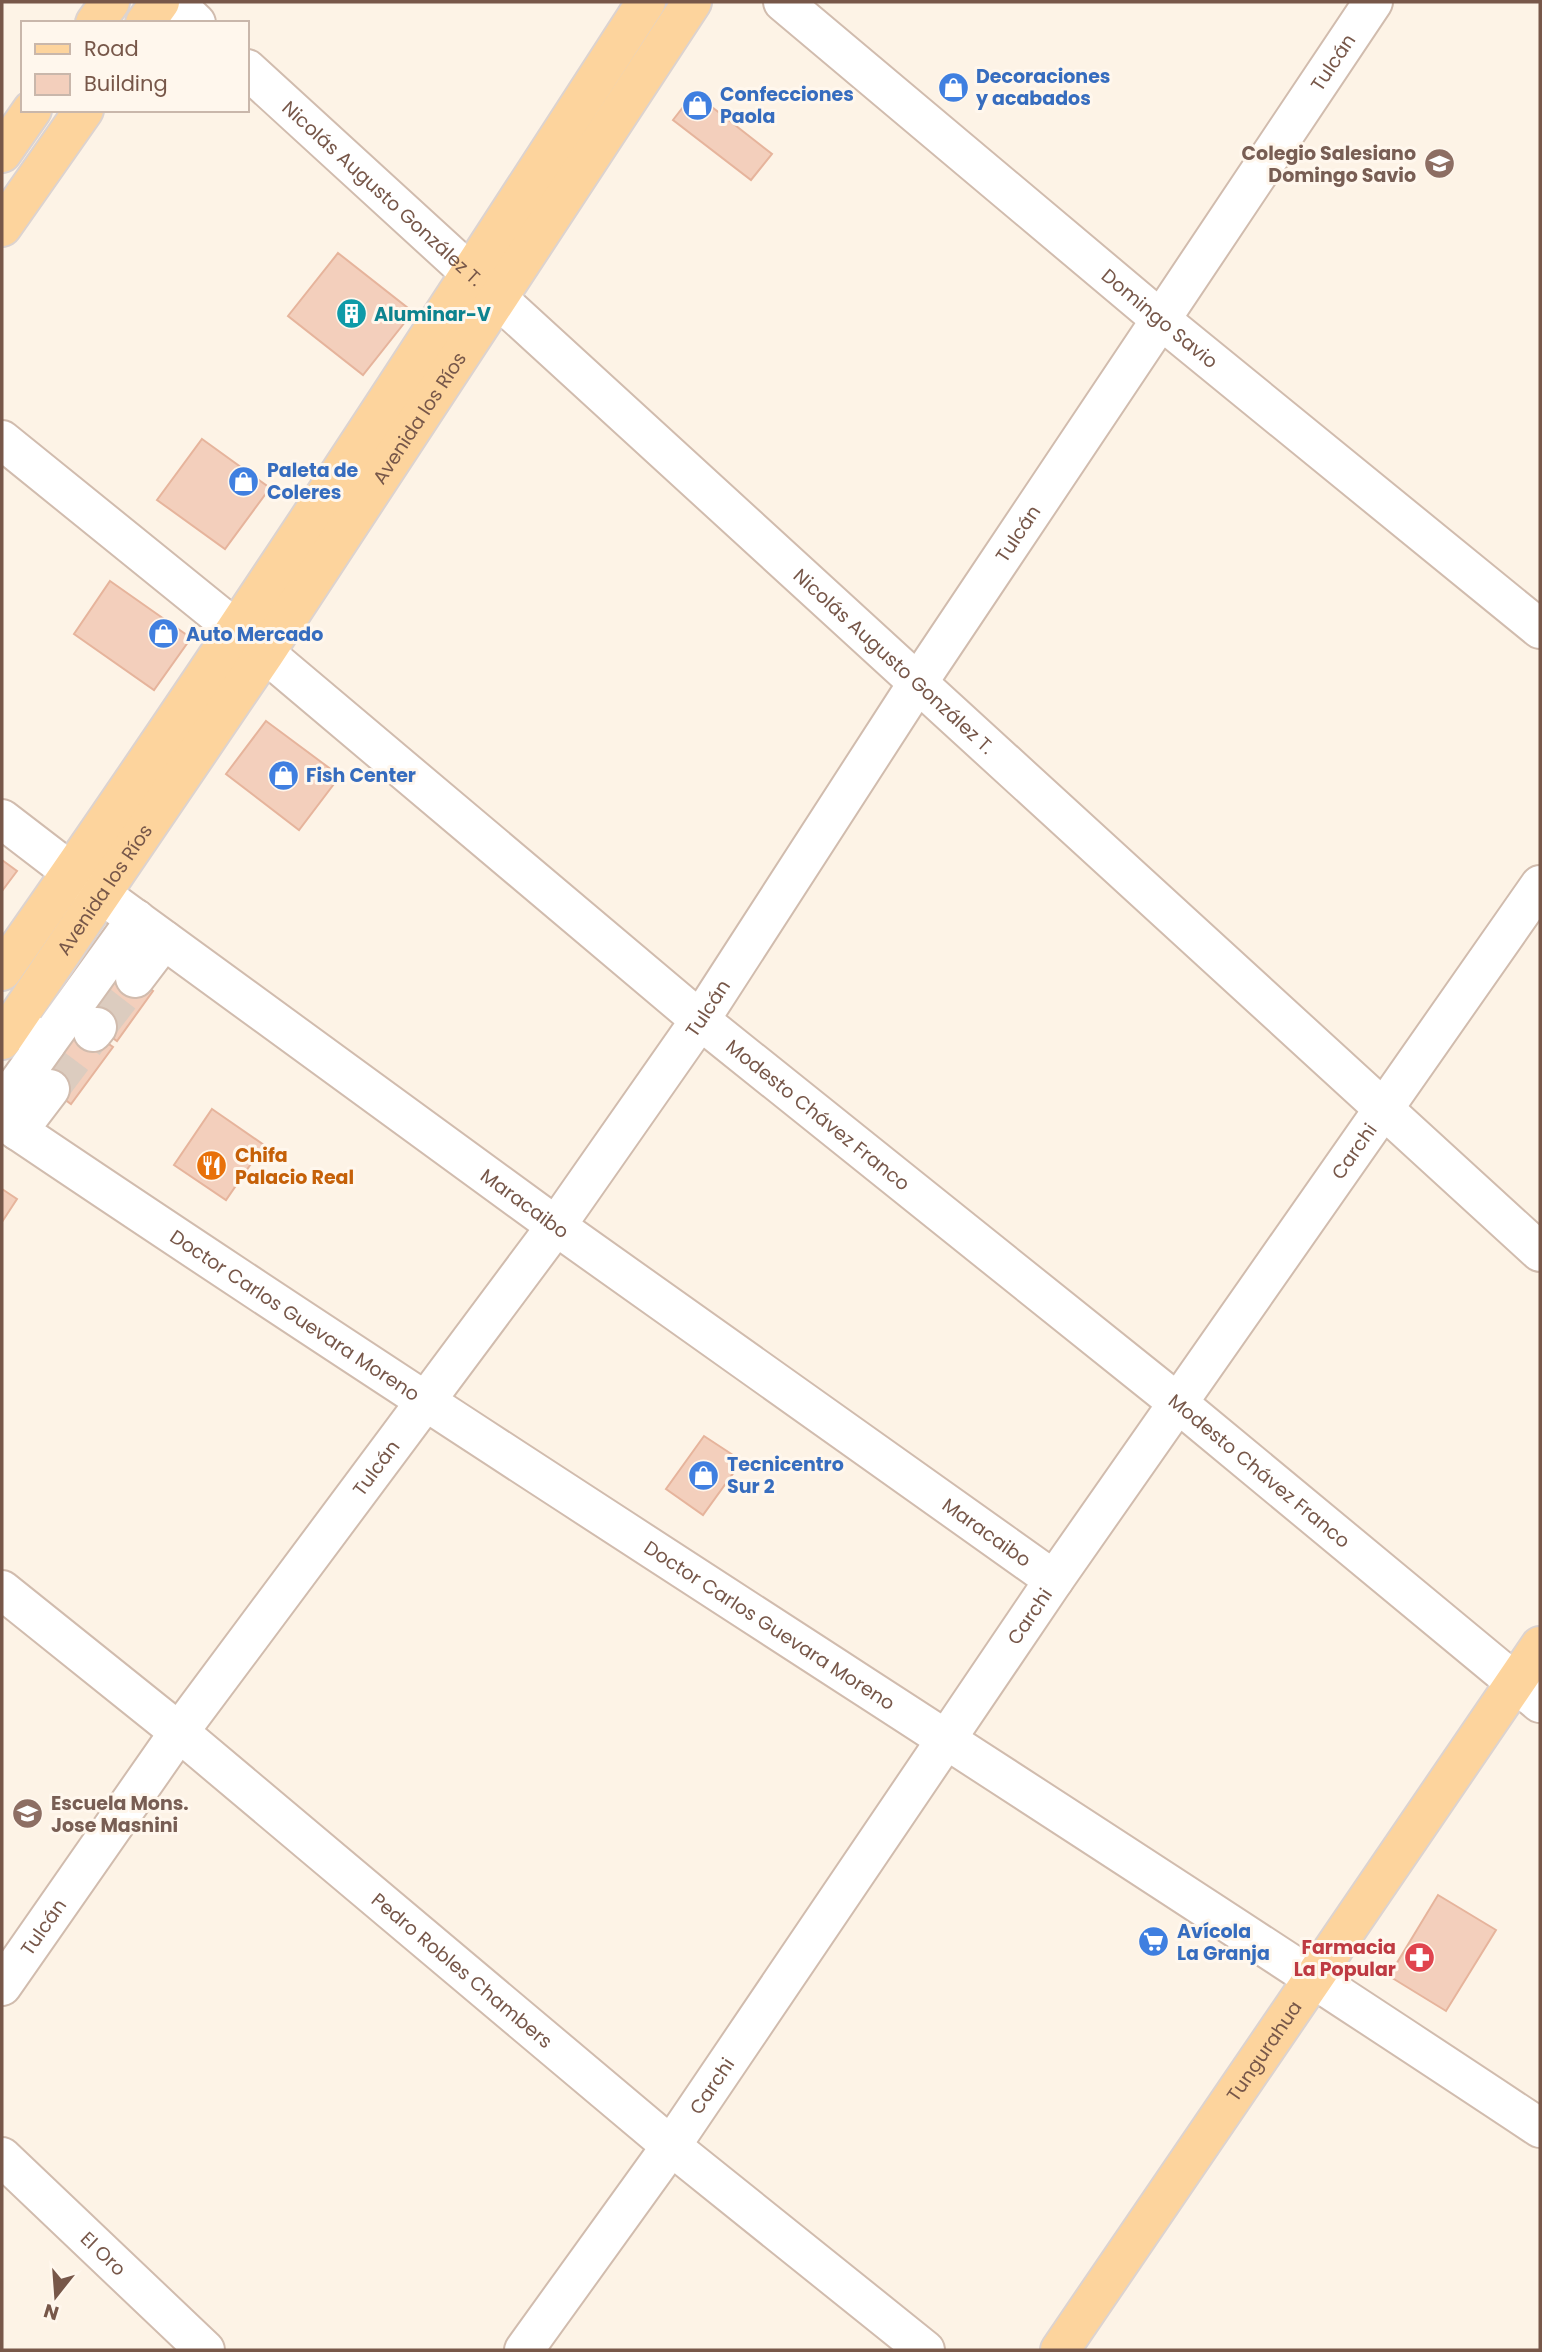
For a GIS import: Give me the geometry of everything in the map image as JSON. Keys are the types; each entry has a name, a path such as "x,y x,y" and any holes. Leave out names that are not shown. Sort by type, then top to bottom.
{"main road":[{"path":"96,21 110,2"},
{"path":"146,21 160,2"},
{"name":"Avenida los Ríos","path":"7,1032 86,883 235,630 646,2"},
{"name":"Avenida los Ríos","path":"2,971 86,883 265,653 691,2"},
{"path":"2,153 31,112"},
{"path":"2,228 83,112"},
{"name":"Tungurahua","path":"1060,2350 1315,1978 1527,1693 1540,1646"}],"street":[{"path":"174,2 194,21"},
{"name":"Domingo Savio","path":"783,2 1160,319 1540,629"},
{"name":"Tulcán","path":"2,1986 179,1732 556,1226 700,1020 917,684 1373,2"},
{"name":"Nicolás Augusto González T.","path":"248,70 1540,1252"},
{"name":"Modesto Chávez Franco","path":"2,440 265,653 700,1020 1179,1404 1527,1693"},
{"name":"Maracaibo","path":"2,819 556,1226 1054,1580"},
{"name":"Carchi","path":"524,2350 671,2146 1054,1580 1540,885"},
{"path":"135,978 150,930"},
{"path":"7,1119 46,1044 90,1025 150,930"},
{"path":"7,1032 46,1044"},
{"path":"7,1119 50,1088"},
{"name":"Doctor Carlos Guevara Moreno","path":"7,1119 425,1400 1315,1978 1540,2128"},
{"name":"Pedro Robles Chambers","path":"2,1590 179,1732 671,2146 925,2350"},
{"name":"El Oro","path":"2,2157 205,2350"}],"building":[{"path":"694,93 772,154 751,180 673,120"},
{"name":"Aluminar-V","path":"338,253 413,312 363,375 288,316"},
{"path":"202,439 270,488 225,549 157,500"},
{"path":"110,581 191,638 154,690 74,634"},
{"name":"Fish Center","path":"266,721 340,776 299,830 226,774"},
{"path":"2,860 17,871 2,891"},
{"path":"116,965 153,991 117,1041 80,1015"},
{"path":"75,1020 113,1047 71,1104 34,1077"},
{"path":"212,1109 264,1145 226,1200 174,1165"},
{"path":"2,1189 17,1199 2,1222"},
{"name":"Tecnicentro Sur 2","path":"704,1436 742,1461 703,1515 666,1489"},
{"path":"1438,1895 1496,1930 1446,2011 1389,1976"}],"tunnel":[{"path":"97,1027 135,978"},
{"path":"50,1089 93,1032"}],"place":[{"name":"Decoraciones y acabados","path":"953,87"},
{"name":"Confecciones Paola","path":"697,105"},
{"name":"Colegio Salesiano Domingo Savio","path":"1439,164"},
{"name":"Aluminar-V","path":"351,314"},
{"name":"Paleta de Coleres","path":"244,481"},
{"name":"Auto Mercado","path":"163,634"},
{"name":"Fish Center","path":"283,775"},
{"name":"Chifa Palacio Real","path":"212,1166"},
{"name":"Tecnicentro Sur 2","path":"704,1475"},
{"name":"Escuela Mons. Jose Masnini","path":"28,1814"},
{"name":"Avícola La Granja","path":"1154,1942"},
{"name":"Farmacia La Popular","path":"1419,1958"}]}
